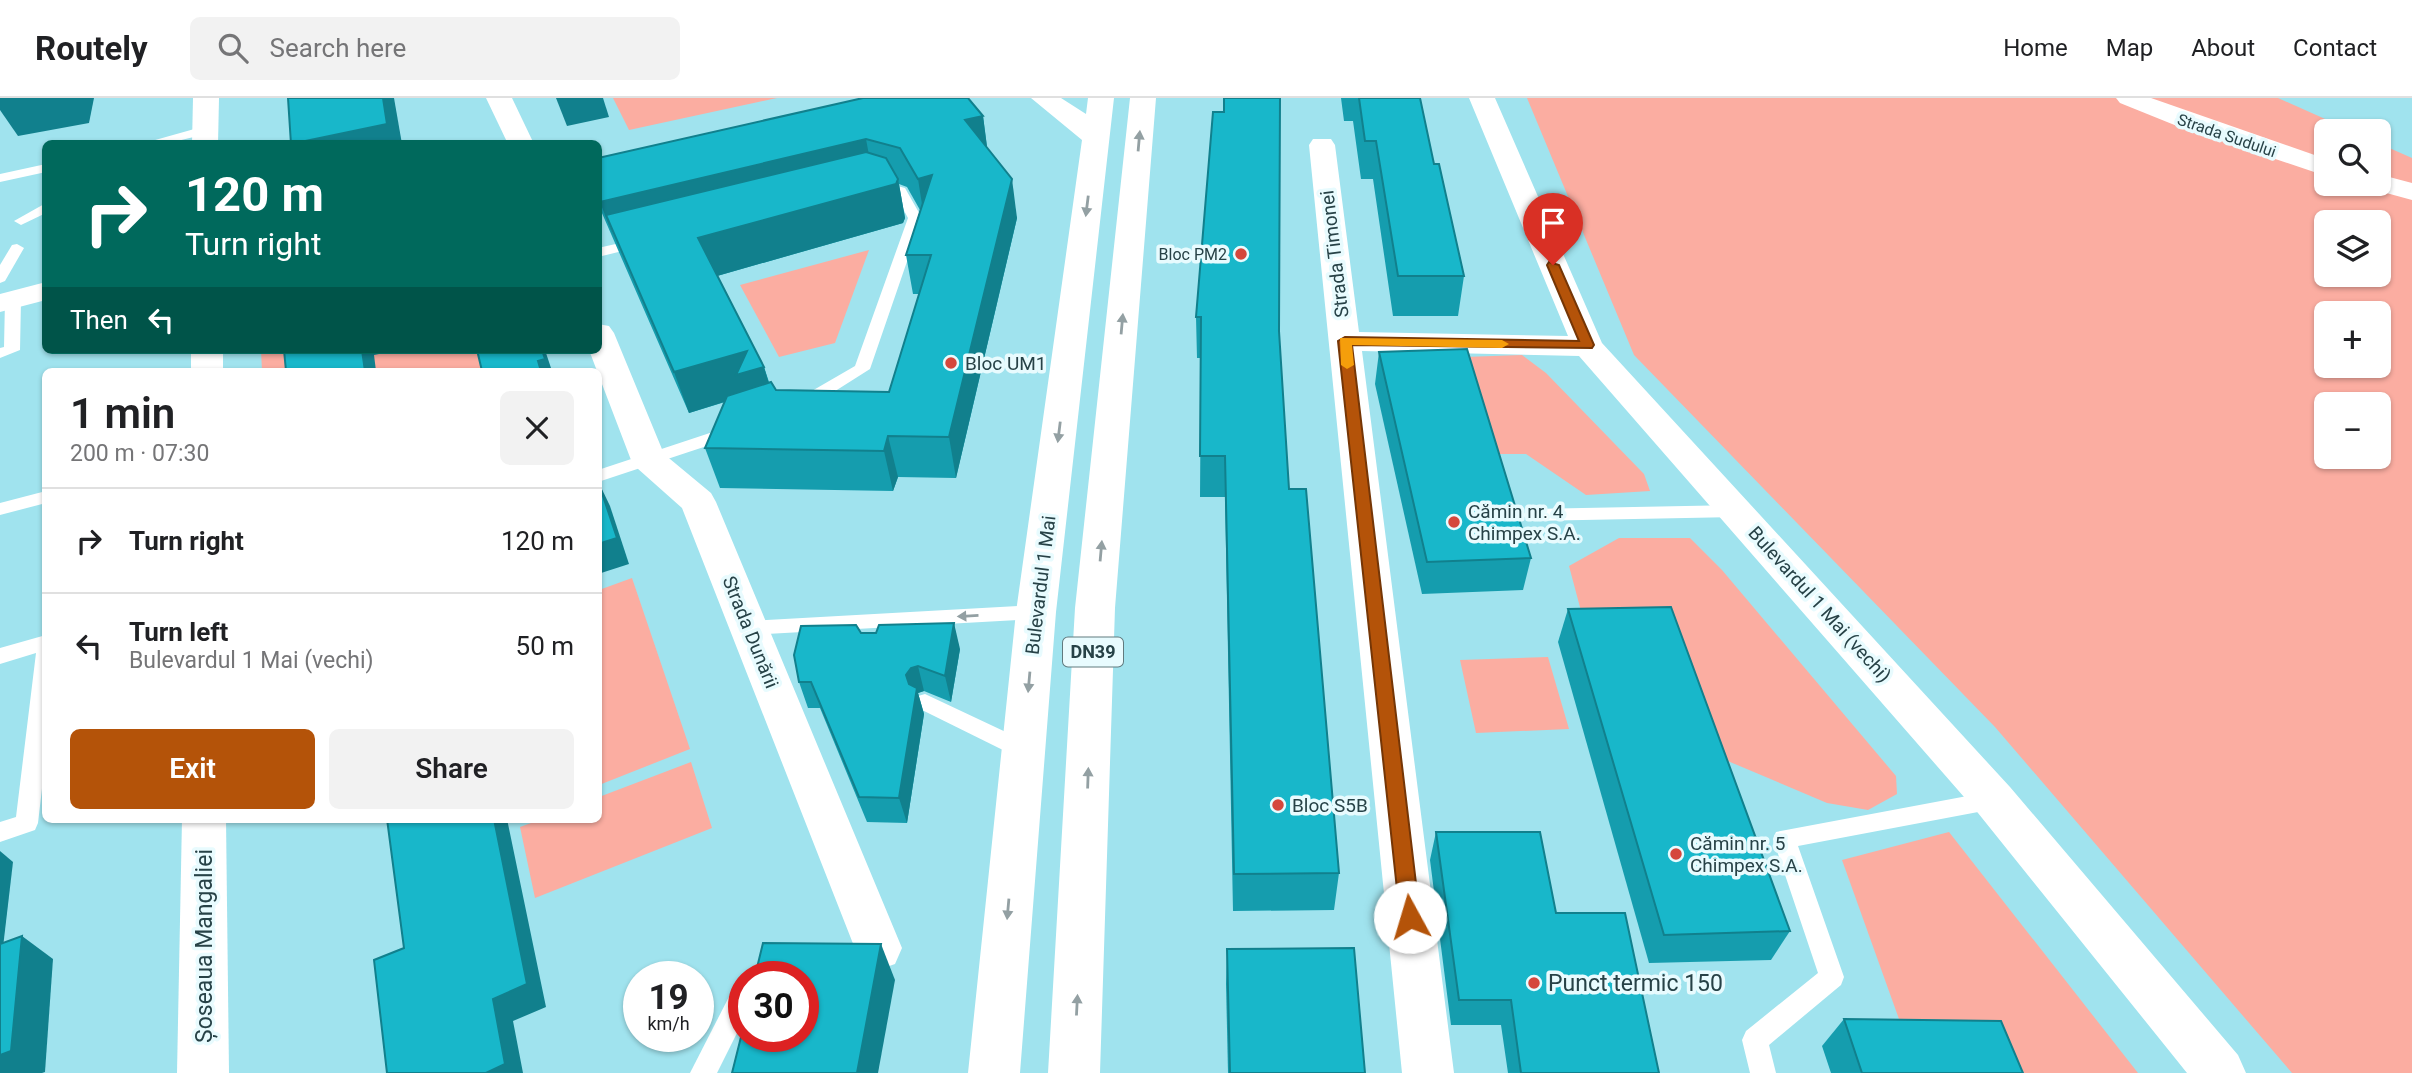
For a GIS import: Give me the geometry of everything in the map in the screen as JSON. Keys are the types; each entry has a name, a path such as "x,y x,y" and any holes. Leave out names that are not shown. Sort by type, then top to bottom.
{"street":[{"path":"205,137 206,98"},
{"path":"499,98 519,140"},
{"path":"1044,98 1080,122 1096,138"},
{"name":"Bulevardul 1 Mai","path":"994,1073 1036,612 1101,98"},
{"name":"Bulevardul 1 Mai (vechi)","path":"1482,98 1588,345 1994,800 2220,1073"},
{"name":"Strada Sudului","path":"2129,98 2186,121 2314,164"},
{"name":"DN39","path":"1074,1073 1095,608 1144,99"},
{"name":"Strada Timonei","path":"1322,145 1428,1073"},
{"path":"2391,186 2412,192"},
{"path":"4,293 42,291"},
{"path":"1345,341 1588,345"},
{"name":"Strada Dunării","path":"602,343 649,460 698,502 749,628 865,951"},
{"name":"Șoseaua Mangaliei","path":"203,1073 204,823"}],"lane":[{"path":"180,140 205,137"},
{"path":"0,178 42,169"},
{"path":"791,411 862,369 915,218 900,191 874,184 861,188"},
{"path":"21,221 42,209"},
{"path":"602,252 664,237"},
{"path":"0,353 12,350 4,293 17,248"},
{"path":"602,474 752,424"},
{"path":"0,509 42,498"},
{"path":"1531,514 1737,511"},
{"path":"749,628 877,631 1036,612"},
{"path":"0,656 42,643"},
{"path":"0,832 27,823 42,689"},
{"path":"925,702 1023,750"},
{"path":"1763,1073 1755,1040 1832,977 1784,839 1994,800"},
{"path":"703,1073 728,1024"}],"shaded area":[{"path":"613,98 777,98 629,130"},
{"path":"1527,98 2278,98 2325,119 2314,119 2314,196 2391,196 2391,149 2412,158 2412,1073 2292,1073 1995,727 1634,355"},
{"path":"869,250 835,343 779,357 740,285"},
{"path":"261,354 298,354 300,368 262,368"},
{"path":"378,354 484,354 487,368 325,368"},
{"path":"1522,355 1546,373 1644,474 1650,491 1586,495 1526,454 1483,454 1464,357"},
{"path":"1619,538 1690,538 1722,570 1896,776 1897,794 1868,810 1827,803 1697,748 1589,641 1569,566"},
{"path":"632,578 690,749 602,784 602,589"},
{"path":"1548,657 1569,729 1476,733 1460,660"},
{"path":"691,762 712,828 535,898 520,827 531,823 602,823 602,796"},
{"path":"1949,832 2138,1073 1984,1073 1909,1047 1842,860"}],"building":[{"path":"288,98 383,98 387,124 310,140 291,140"},
{"path":"863,98 968,98 983,116 965,120 1012,179 949,437 888,436 884,451 705,448 727,396 771,382 776,390 889,392 931,255 906,255 932,175 918,179 900,148 866,139 602,202 602,157"},
{"path":"1224,98 1280,98 1279,331 1289,489 1306,489 1339,873 1234,874 1225,456 1200,456 1201,317 1196,317 1213,112 1224,112"},
{"path":"1359,98 1420,98 1434,164 1439,164 1464,276 1398,276 1376,141 1365,141"},
{"path":"866,152 886,158 898,179 896,184 698,238 764,367 736,375 747,351 674,372 606,215"},
{"name":"Cămin nr. 4 Chimpex S.A.","path":"1467,349 1531,558 1427,562 1379,352"},
{"path":"284,354 363,354 365,368 286,368"},
{"path":"478,354 543,354 545,359 538,361 540,368 481,368"},
{"path":"602,493 617,538 602,543"},
{"name":"Cămin nr. 5 Chimpex S.A.","path":"1671,607 1790,931 1664,935 1568,609"},
{"path":"954,623 945,676 918,666 911,668 906,675 909,684 917,688 899,798 859,797 811,682 799,682 794,655 801,626 856,625 861,633 876,633 879,625"},
{"path":"388,823 495,823 527,984 493,999 505,1064 486,1073 387,1073 374,960 404,948"},
{"path":"1436,832 1540,832 1556,913 1625,913 1659,1073 1521,1073 1511,1000 1459,1000"},
{"path":"22,936 11,1051 0,1055 0,944"},
{"path":"763,943 881,944 857,1073 732,1073 737,1052 819,1052 819,961 759,961"},
{"path":"1354,948 1365,1073 1230,1073 1227,949"},
{"path":"1844,1019 2001,1021 2023,1073 1862,1073"}],"slow traffic":[{"path":"1347,365 1345,341 1502,344"}],"place":[{"name":"Bloc PM2","path":"1241,254"},
{"name":"Bloc UM1","path":"951,363"},
{"name":"Cămin nr. 4 Chimpex S.A.","path":"1454,522"},
{"name":"Bloc S5B","path":"1278,805"},
{"name":"Cămin nr. 5 Chimpex S.A.","path":"1676,854"},
{"name":"Punct termic 150","path":"1534,983"}],"route":[{"path":"1410,917 1345,341 1588,345 1553,265"}]}
